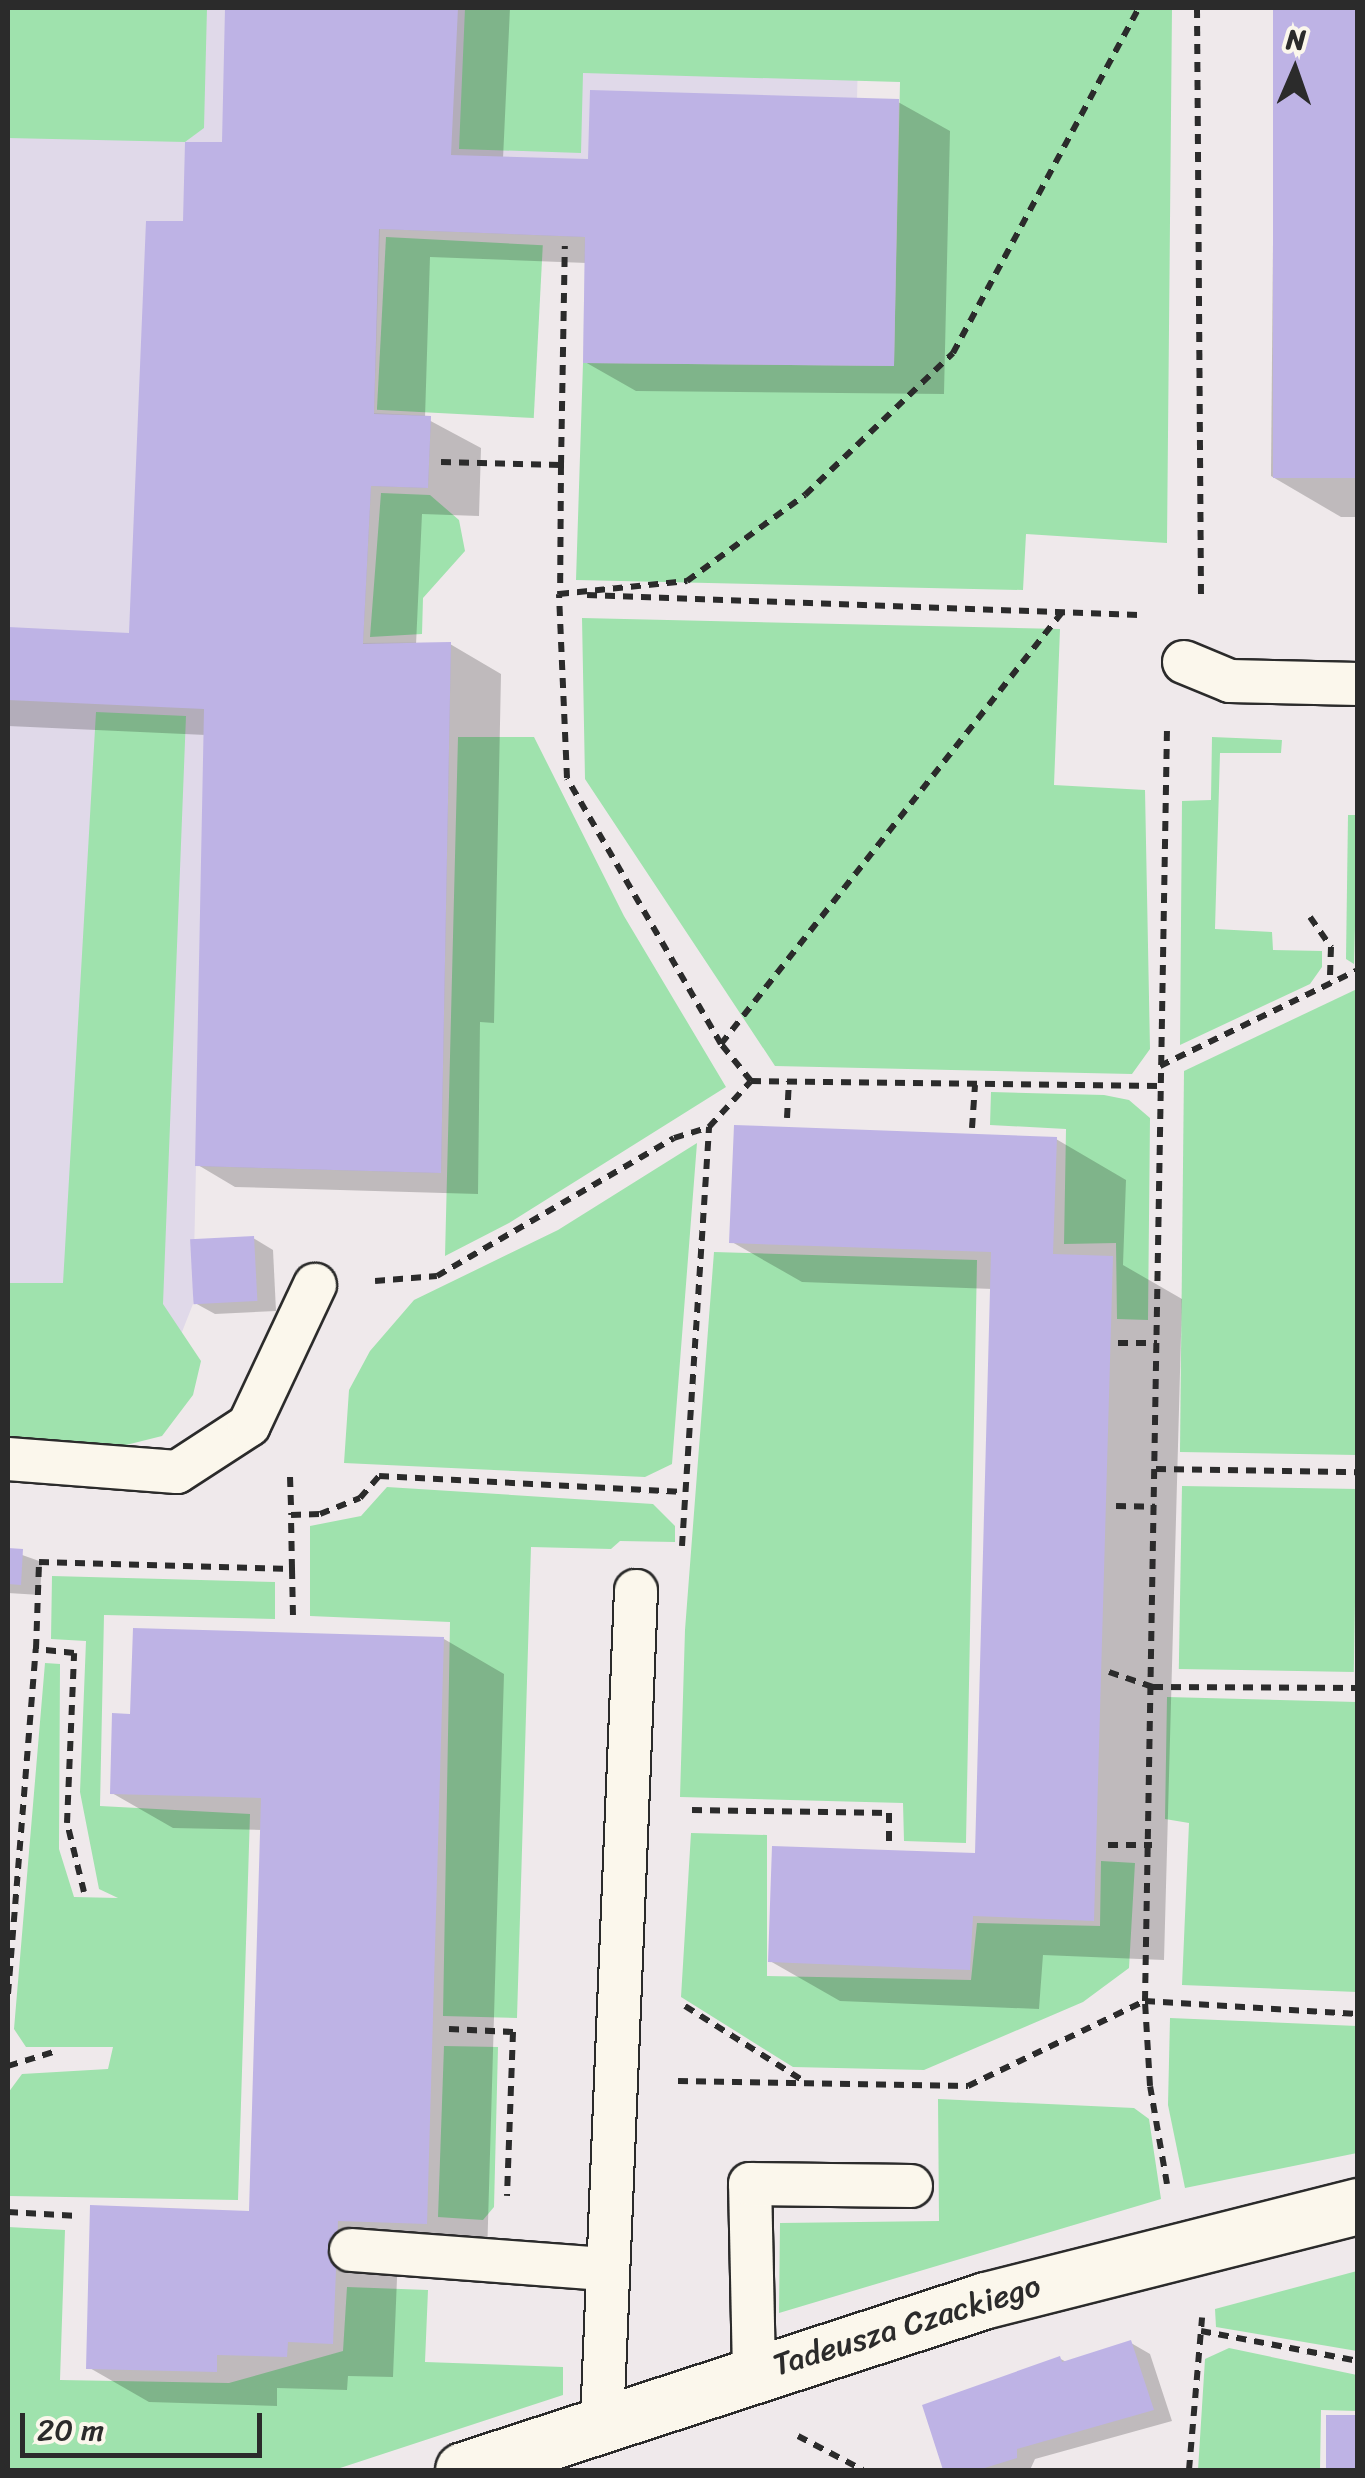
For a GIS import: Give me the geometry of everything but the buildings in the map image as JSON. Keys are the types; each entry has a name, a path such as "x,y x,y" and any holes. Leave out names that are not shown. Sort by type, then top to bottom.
{"street":[{"name":"Tadeusza Czackiego","path":"463,2470 754,2372 986,2300 1358,2206"}],"lane":[{"path":"1184,662 1230,681 1358,684"},
{"path":"8,1459 177,1472 249,1425 315,1286"},
{"path":"602,2424 636,1590"},
{"path":"754,2372 750,2184 911,2186"},
{"path":"351,2250 606,2269"}],"path":[{"path":"559,594 688,581 805,496 953,353 1138,8"},
{"path":"1188,2470 1205,2288 1223,2238 1168,2187 1150,2086 1146,2001 1152,1846 1164,736 1201,616 1198,8"},
{"path":"564,246 559,594 567,778 721,1044 752,1081"},
{"path":"441,462 561,465"},
{"path":"559,594 1146,616 1184,662"},
{"path":"721,1044 1063,612"},
{"path":"1310,917 1330,947 1330,984"},
{"path":"1160,1066 1358,970"},
{"path":"315,1286 438,1276 674,1138 709,1127 752,1081 1160,1086"},
{"path":"787,1118 789,1081"},
{"path":"972,1128 974,1085"},
{"path":"1118,1343 1157,1343"},
{"path":"1156,1469 1358,1472"},
{"path":"293,1618 291,1515 320,1514 360,1498 379,1476 684,1492"},
{"path":"1116,1506 1155,1507"},
{"path":"8,1994 36,1650 39,1562 292,1569"},
{"path":"36,1650 74,1654 67,1822 84,1892"},
{"path":"1109,1672 1153,1687 1358,1688"},
{"path":"670,1810 889,1813 888,1842"},
{"path":"1108,1845 1152,1846"},
{"path":"666,1995 807,2082"},
{"path":"723,2082 968,2086 1146,2001 1358,2014"},
{"path":"448,2030 513,2032 504,2260"},
{"path":"8,2066 52,2052"},
{"path":"8,2212 78,2216"},
{"path":"1201,2331 1358,2362"}],"shaded area":[{"path":"8,8 488,8 858,57 857,99 894,366 583,363 585,237 380,229 374,413 431,416 428,488 371,486 363,643 451,642 441,1173 196,1166 193,1304 152,1408 8,1390"}],"green space":[{"path":"8,8 207,8 204,128 185,142 8,138"},
{"path":"465,8 1172,8 1167,543 1026,534 1023,590 576,580 583,363 894,366 900,82 583,73 581,153 459,149"},
{"path":"386,237 543,245 534,418 377,410"},
{"path":"381,493 430,495 459,520 465,551 423,598 422,634 370,637"},
{"path":"582,618 1060,629 1054,785 1145,790 1150,1049 1132,1074 775,1066 585,779"},
{"path":"96,712 186,716 163,1304 201,1361 193,1395 162,1436 114,1448 8,1441 8,1283 63,1283"},
{"path":"458,737 534,737 624,916 726,1087 509,1223 445,1256"},
{"path":"1212,737 1282,740 1281,753 1220,753 1215,929 1272,932 1273,950 1322,951 1322,967 1310,984 1180,1045 1182,801 1211,800"},
{"path":"1348,815 1358,815 1354,964 1346,959"},
{"path":"1357,989 1357,1455 1180,1452 1184,1071"},
{"path":"991,1092 1104,1095 1129,1100 1150,1118 1148,1320 1117,1319 1116,1243 1064,1244 1066,1129 990,1125"},
{"path":"697,1143 672,1464 645,1477 344,1463 349,1390 370,1351 414,1300 558,1230"},
{"path":"714,1252 977,1260 966,1843 904,1841 903,1803 680,1797 685,1630"},
{"path":"1182,1486 1357,1489 1354,1672 1179,1669"},
{"path":"387,1487 653,1504 675,1526 675,1542 620,1541 611,1549 531,1547 517,2018 443,2016 450,1622 310,1616 310,1526 361,1516"},
{"path":"52,1576 275,1582 275,1619 104,1615 100,1806 250,1814 238,2200 8,2196 8,2093 22,2074 108,2069 113,2047 26,2047 14,2029 45,1663 60,1664 59,1849 74,1897 118,1898 99,1889 80,1792 86,1641 51,1639"},
{"path":"1167,1697 1357,1702 1357,1992 1182,1985 1189,1823 1165,1819"},
{"path":"691,1833 767,1835 767,1976 971,1980 977,1923 1100,1926 1101,1861 1135,1863 1129,1968 1083,2002 924,2070 793,2067 681,1997"},
{"path":"1170,2018 1357,2026 1357,2153 1185,2188 1168,2105"},
{"path":"444,2046 498,2047 494,2207 483,2220 438,2217"},
{"path":"938,2099 1134,2108 1149,2119 1161,2199 779,2313 780,2223 939,2221"},
{"path":"8,2227 65,2230 60,2380 229,2383 343,2351 347,2287 428,2290 425,2362 563,2367 563,2395 334,2470 8,2470"},
{"path":"1357,2271 1357,2351 1216,2327 1215,2309"},
{"path":"1229,2348 1357,2375 1357,2411 1321,2410 1320,2470 1198,2470 1205,2359"}]}
